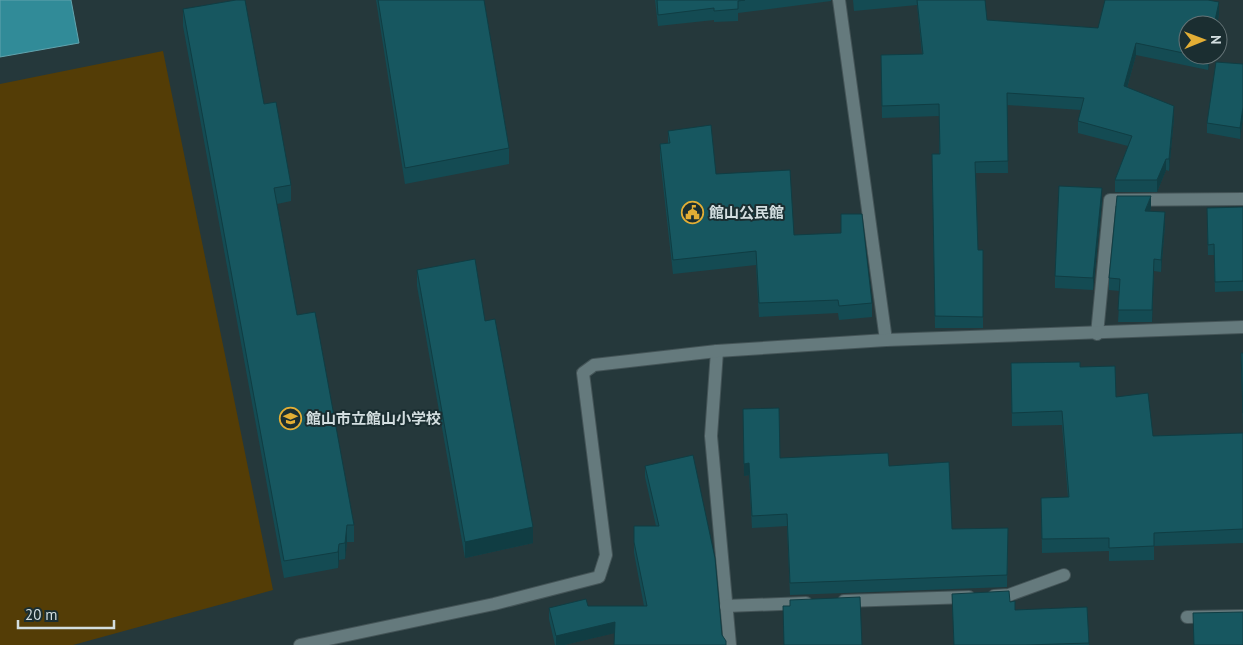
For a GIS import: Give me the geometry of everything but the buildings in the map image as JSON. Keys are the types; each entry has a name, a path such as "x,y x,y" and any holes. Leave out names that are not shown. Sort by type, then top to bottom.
{"street":[{"path":"838,0 886,340"},
{"path":"1097,334 1110,200 1243,199"},
{"path":"300,645 494,604 599,577 606,555 583,373 594,365 717,350 886,340 1097,334 1243,327"},
{"path":"717,350 711,436 730,645"},
{"path":"726,606 1009,595 1064,575"},
{"path":"1187,618 1243,616"}],"shaded area":[{"path":"163,51 273,590 73,645 0,645 0,84"}],"water":[{"path":"0,0 71,0 79,43 0,57"}],"place":[{"name":"館山公民館","path":"693,213"},
{"name":"館山市立館山小学校","path":"290,419"}]}
